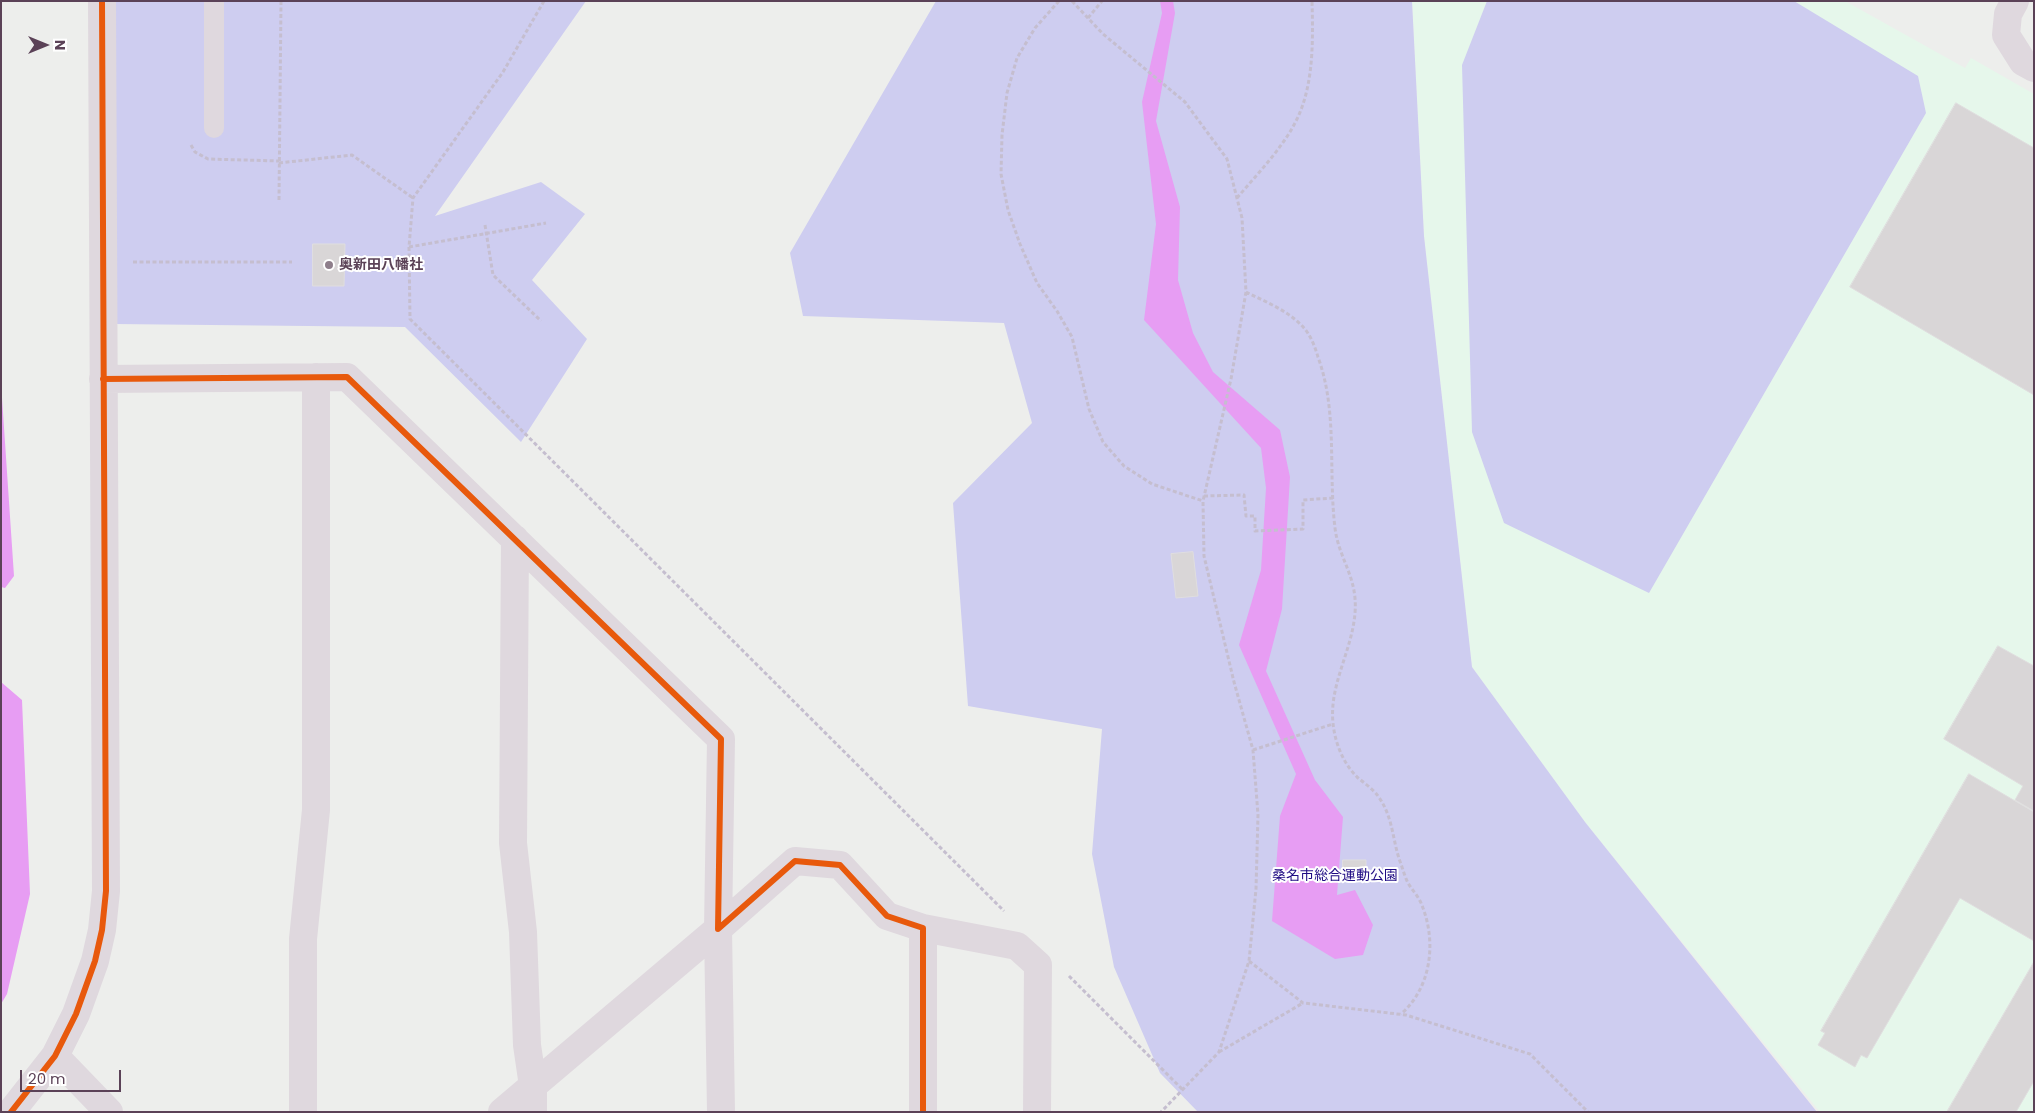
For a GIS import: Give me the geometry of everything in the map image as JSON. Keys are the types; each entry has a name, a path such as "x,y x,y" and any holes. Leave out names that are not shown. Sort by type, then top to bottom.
{"street":[{"path":"11,1112 55,1056 76,1014 95,962 102,930 106,891 102,1"},
{"path":"2015,1 2008,14 2006,35 2023,62 2034,68"},
{"path":"303,1112 303,938 316,810 316,377"},
{"path":"103,379 347,377 721,739 718,929 721,1112"},
{"path":"515,539 513,843 523,932 527,1045 533,1099"},
{"path":"502,1112 533,1099 795,861 840,865 887,916 923,928 1017,946 1038,965 1037,1112"},
{"path":"923,928 923,1112"},
{"path":"55,1056 109,1112"}],"lane":[{"path":"214,1 214,128"}],"path":[{"path":"279,200 281,1"},
{"path":"544,1 503,72 413,198 409,247 410,319 1008,915"},
{"path":"1059,1 1035,28 1017,58 1007,93 1000,174 1008,210 1037,283 1057,311 1072,337 1089,409 1103,442 1124,466 1152,484 1203,501"},
{"path":"1072,1 1103,34 1185,102 1227,159 1242,218 1246,292 1231,379 1203,501 1204,556 1234,682 1253,750 1258,815 1256,889 1249,962 1219,1052"},
{"path":"1088,18 1102,1"},
{"path":"1237,198 1284,141 1298,118 1307,86 1313,33 1312,1"},
{"path":"278,163 352,155 413,198"},
{"path":"409,247 546,223"},
{"path":"485,225 492,274 541,321"},
{"path":"103,262 292,262"},
{"path":"1246,292 1294,318 1305,329 1314,344 1323,369 1332,414 1333,498 1336,532 1351,575 1356,600 1351,637 1332,702 1333,724 1340,755 1356,775 1378,796 1393,826 1400,861 1408,882 1421,901 1429,927 1431,947 1428,970 1408,1008 1401,1014"},
{"path":"1204,496 1244,495 1246,516 1254,516 1255,532 1303,529 1302,500 1333,498"},
{"path":"1253,750 1333,724"},
{"path":"1249,962 1303,1003 1401,1014 1530,1054 1588,1112"},
{"path":"1064,971 1183,1090"},
{"path":"1161,1112 1219,1052 1303,1003"}],"shaded area":[{"path":"1160,1 1173,1 1175,13 1156,121 1180,207 1178,280 1193,333 1213,372 1280,430 1290,477 1282,609 1266,671 1315,780 1343,817 1337,895 1355,890 1373,925 1363,955 1335,959 1272,921 1280,816 1296,774 1239,645 1261,570 1266,488 1261,448 1144,320 1156,224 1142,102 1162,13"},
{"path":"1412,1 1845,1 1965,68 1971,58 2034,94 2034,1112 1820,1112 1585,822 1472,667 1424,236"},
{"path":"1,383 14,576 5,588 1,587"},
{"path":"1,682 22,700 30,894 7,994 1,1004"}],"green space":[{"path":"116,1 586,1 435,216 541,182 585,214 532,280 587,339 521,442 405,327 114,324"},
{"name":"桑名市総合運動公園","path":"936,1 1412,1 1424,236 1472,667 1585,822 1817,1112 1198,1112 1160,1073 1114,967 1092,854 1102,729 968,706 953,503 1032,423 1004,323 803,316 790,253"},
{"path":"1487,1 1794,1 1918,76 1926,113 1649,593 1504,523 1472,432 1462,65"}],"building":[{"path":"1956,103 2034,148 2034,395 1850,287"},
{"name":"奥新田八幡社","path":"313,244 345,244 344,286 313,286"},
{"path":"1193,552 1198,596 1176,598 1171,554"},
{"path":"1998,646 2034,666 2034,811 2015,800 2023,786 1944,739"},
{"path":"1969,774 2034,812 2034,941 1960,898 1867,1058 1861,1055 1855,1067 1818,1045 1825,1033 1821,1031"},
{"path":"1343,860 1366,860 1366,880 1343,880"},
{"path":"2034,962 2034,1081 2016,1112 1947,1112"}],"cycle path":[{"path":"11,1112 55,1056 76,1014 95,961 102,930 106,891 102,1"},
{"path":"103,379 347,377 721,739 718,929 795,861 840,865 887,916 923,928 923,1112"}],"place":[{"name":"奥新田八幡社","path":"329,265"}]}
